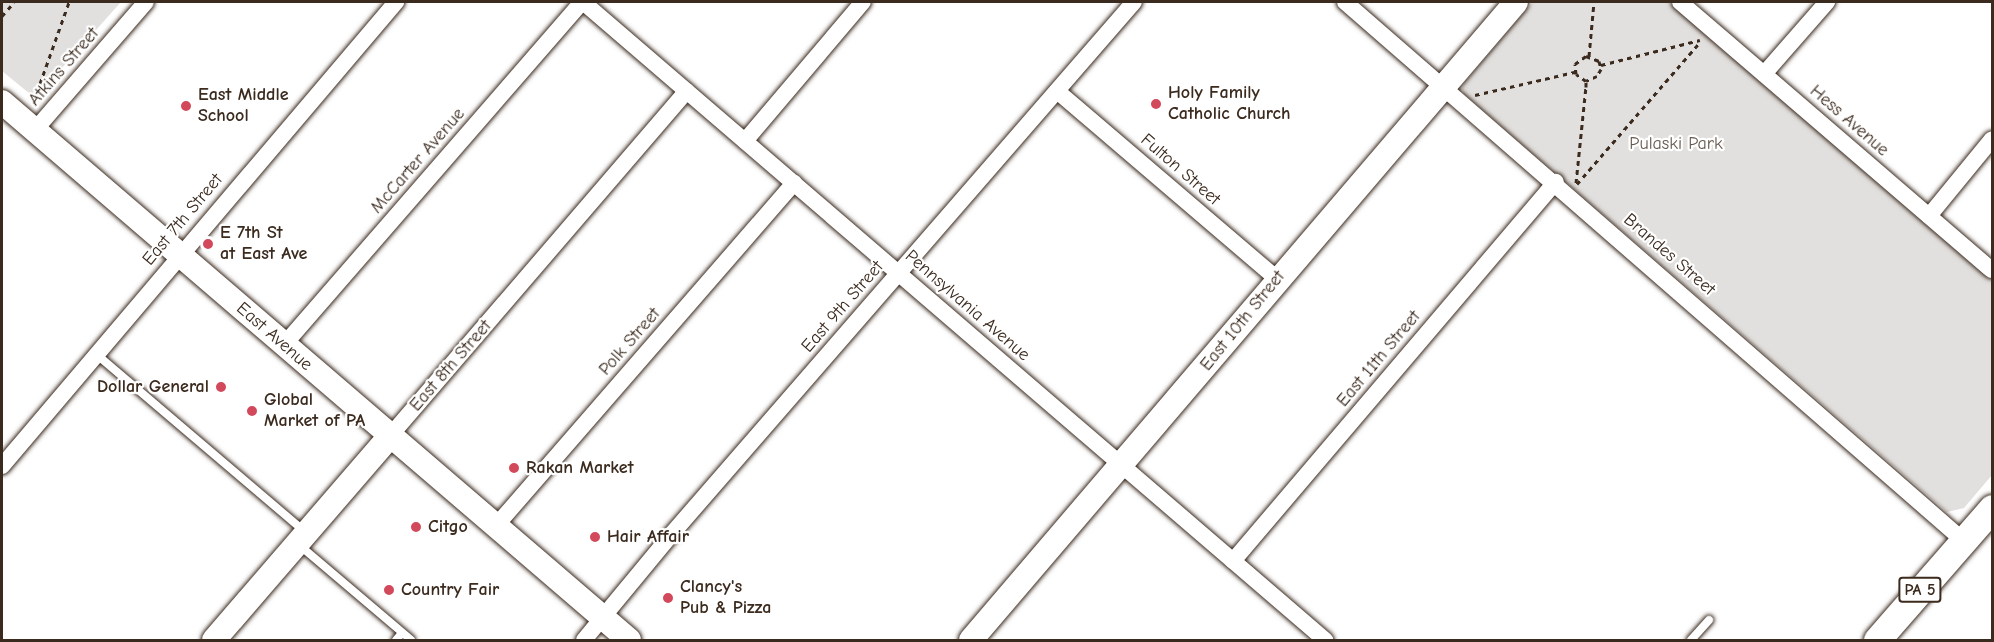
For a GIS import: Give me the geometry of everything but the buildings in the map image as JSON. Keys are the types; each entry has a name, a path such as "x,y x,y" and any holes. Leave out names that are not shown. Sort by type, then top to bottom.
{"main road":[{"name":"PA 5","path":"1877,640 1992,508"}],"street":[{"name":"Atkins Street","path":"34,130 146,2"},
{"name":"East 7th Street","path":"2,466 396,2"},
{"name":"Pennsylvania Avenue","path":"583,2 1325,640"},
{"name":"McCarter Avenue","path":"283,346 583,2"},
{"path":"745,141 863,2"},
{"name":"East 9th Street","path":"584,640 1134,2"},
{"name":"Brandes Street","path":"1346,2 1556,182 1964,541"},
{"name":"East 10th Street","path":"971,640 1122,465 1277,279 1516,2"},
{"name":"Hess Avenue","path":"1680,2 1992,270"},
{"path":"1764,74 1827,2"},
{"name":"East 8th Street","path":"214,640 687,91"},
{"name":"Fulton Street","path":"1057,91 1277,279"},
{"name":"East Avenue","path":"2,102 283,346 629,640"},
{"path":"1929,216 1992,139"},
{"name":"East 11th Street","path":"1233,561 1556,182"},
{"name":"Polk Street","path":"495,527 794,183"}],"lane":[{"path":"96,354 302,538 411,640"},
{"path":"1691,640 1709,620"},
{"path":"396,640 402,633"}],"path":[{"path":"2,16 14,2"},
{"path":"37,92 69,2"},
{"path":"1588,56 1594,2"},
{"path":"1586,81 1576,185 1702,40 1600,65"},
{"path":"1586,81 1601,73 1600,65 1588,56"},
{"path":"1575,72 1577,60 1588,56"},
{"path":"1575,72 1586,81"},
{"path":"1474,96 1575,72"}],"green space":[{"path":"2,2 121,2 35,98 2,71"},
{"name":"Pulaski Park","path":"1533,2 1668,2 1992,280 1992,475 1964,508 1947,512 1464,94 1462,88 1465,82"}],"place":[{"name":"Holy Family Catholic Church","path":"1156,104"},
{"name":"East Middle School","path":"186,106"},
{"name":"E 7th St at East Ave","path":"208,244"},
{"name":"Dollar General","path":"221,387"},
{"name":"Global Market of PA","path":"252,411"},
{"name":"Rakan Market","path":"514,468"},
{"name":"Citgo","path":"416,527"},
{"name":"Hair Affair","path":"595,537"},
{"name":"Country Fair","path":"389,590"},
{"name":"Clancy's Pub & Pizza","path":"668,598"}]}
